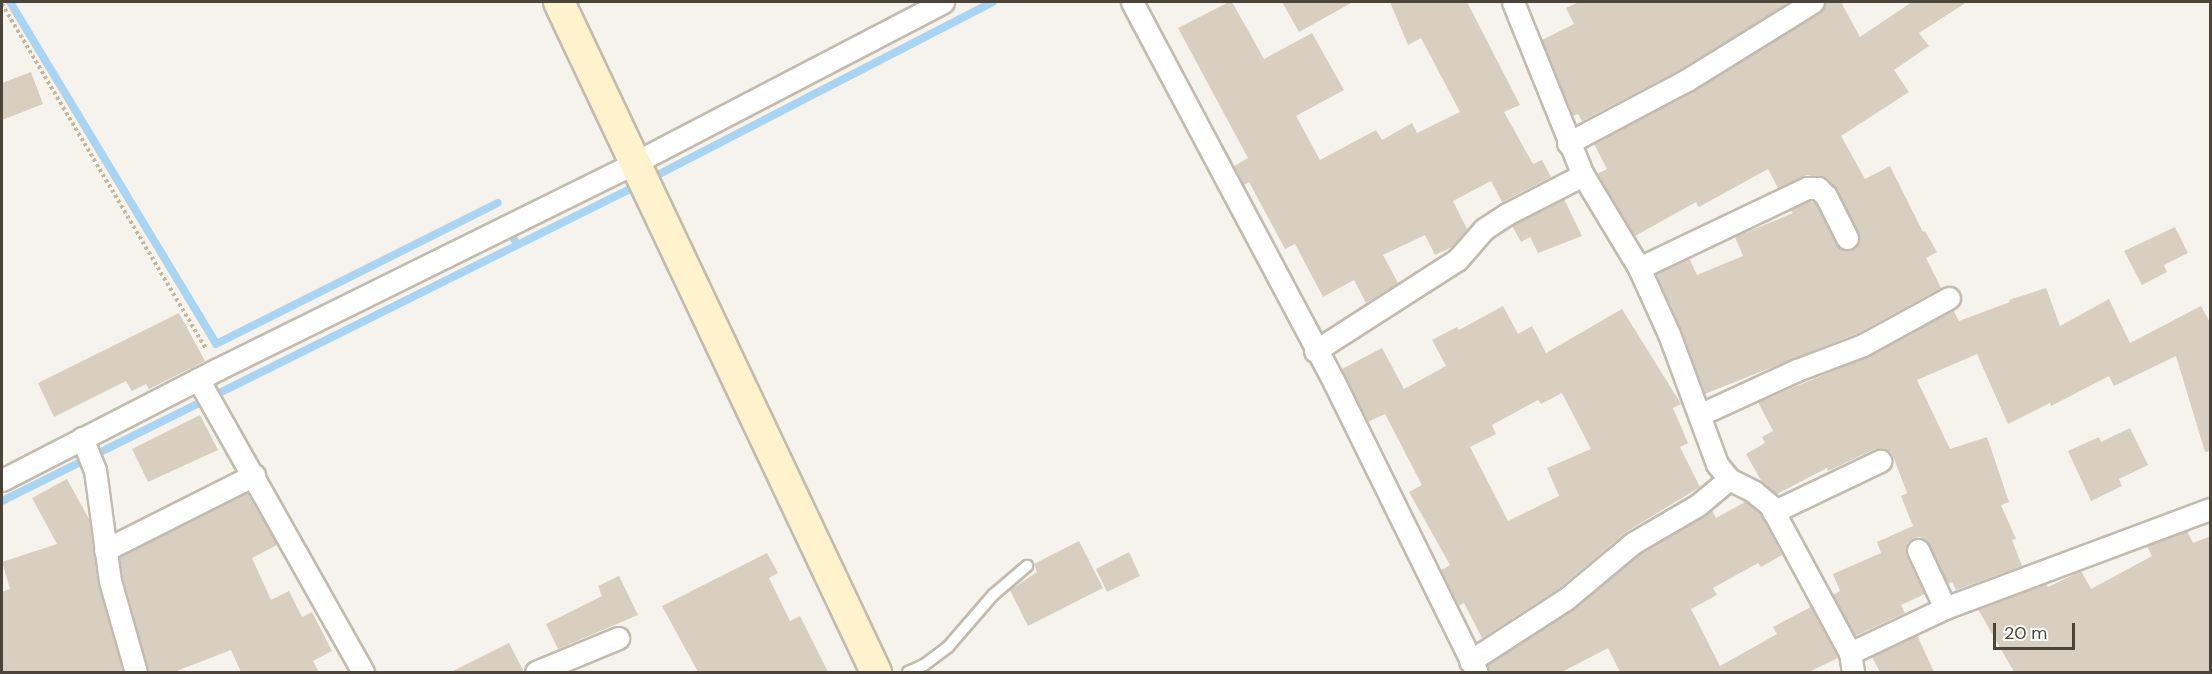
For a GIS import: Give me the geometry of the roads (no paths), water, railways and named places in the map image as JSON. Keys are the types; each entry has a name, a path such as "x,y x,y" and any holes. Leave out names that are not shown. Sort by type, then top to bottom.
{"street":[{"path":"560,2 876,672"},
{"path":"2,480 84,444 202,386 218,369 636,162 943,2"},
{"path":"1132,2 1315,351 1334,382 1473,667 1566,599 1627,548 1698,505 1729,479"},
{"path":"1513,2 1568,143 1583,175 1639,268 1670,334 1717,464 1729,479 1764,498 1851,663 1945,608 2211,509"},
{"path":"1568,143 1687,80 1813,2"},
{"path":"1315,351 1456,260 1484,229 1583,175"},
{"path":"1639,268 1807,188 1818,188 1826,196 1847,238"},
{"path":"1699,415 1797,370 1863,345 1949,298"},
{"path":"202,386 363,672"},
{"path":"84,444 95,470 105,550 116,607 136,672"},
{"path":"1773,512 1880,461"},
{"path":"105,550 254,475"},
{"path":"1918,550 1945,608"},
{"path":"536,672 618,638"}],"lane":[{"path":"908,672 924,665 948,647 993,595 1027,566"}],"waterway":[{"path":"10,2 216,344 498,203"},
{"path":"2,501 642,183 993,2"},
{"path":"512,235 517,245"}]}
